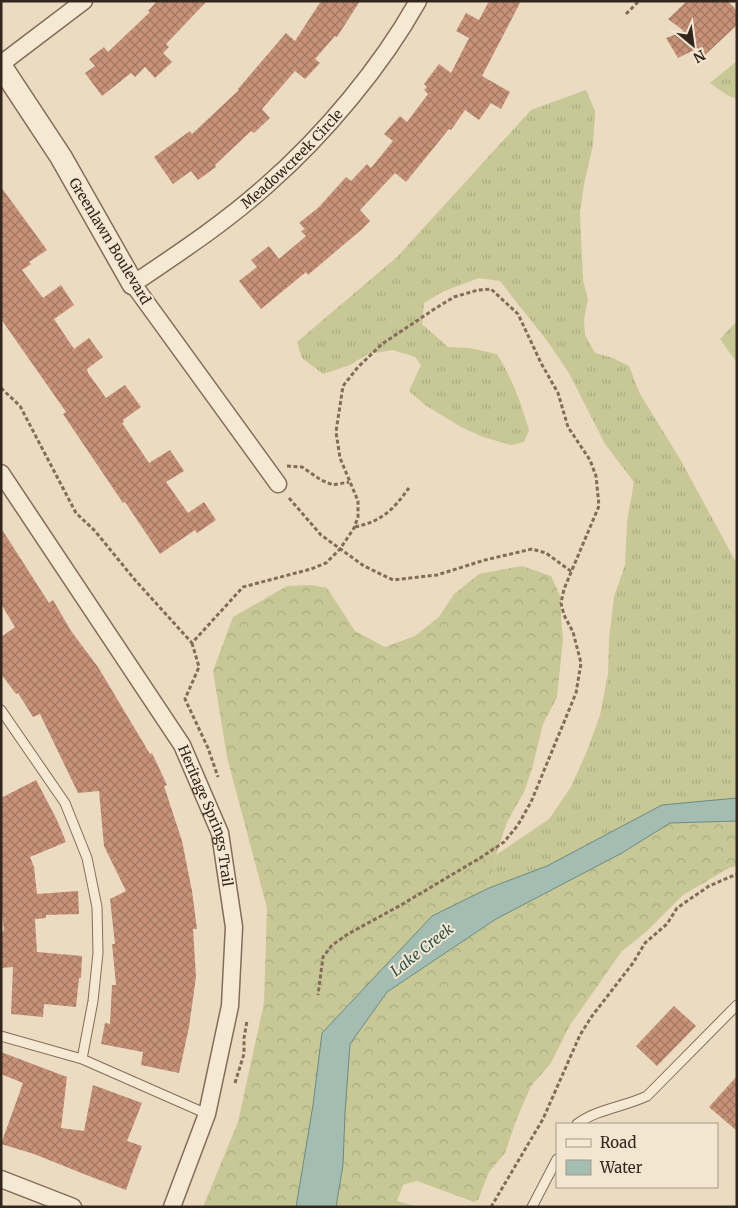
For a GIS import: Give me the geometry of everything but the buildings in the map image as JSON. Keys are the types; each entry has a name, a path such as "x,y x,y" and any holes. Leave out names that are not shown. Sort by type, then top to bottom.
{"street":[{"path":"1,65 84,1"},
{"name":"Meadowcreek Circle","path":"133,284 199,240 296,159 324,130 362,83 408,21 418,1"},
{"name":"Greenlawn Boulevard","path":"1,65 61,157 133,284 275,479"},
{"name":"Heritage Springs Trail","path":"1,473 182,745 220,833 234,926 230,1006 207,1114 172,1207"},
{"path":"1,1179 73,1207"}],"lane":[{"path":"1,710 65,803 86,858 96,907 98,953 93,1001 82,1059"},
{"path":"578,1123 588,1116 631,1104 647,1096 737,1004"},
{"path":"1,1036 82,1059 207,1114"},
{"path":"532,1207 556,1161"}],"path":[{"path":"626,14 639,1"},
{"path":"1,388 20,406 76,513 95,531 134,580 192,643 243,588 326,563 340,549 354,528 358,517 358,501 340,458 336,432 343,386 358,367 382,344 454,297 478,290 491,289 518,314 541,363 558,393 568,427 590,460 596,476 599,506 564,589 561,603 581,663 576,693 531,802 518,825 504,842 332,945 323,957 318,995"},
{"path":"349,482 333,485 320,480 302,467 286,466 275,479 321,535 364,566 393,580 436,575 485,560 532,549 546,553 572,572"},
{"path":"354,528 382,518 409,488"},
{"path":"491,1207 543,1119 580,1036 592,1016 633,963 644,943 667,924 678,908 709,886 737,874"}],"green space":[{"path":"737,61 737,99 727,95 710,83"},
{"path":"586,90 595,111 593,145 584,184 580,213 583,280 588,299 584,320 585,335 595,353 613,358 629,366 640,394 680,459 737,564 737,798 662,805 547,866 489,888 496,855 549,819 571,787 600,715 608,674 609,639 614,597 625,565 627,522 634,482 605,444 569,373 548,342 500,281 479,278 442,292 424,303 422,324 448,347 469,348 497,354 512,381 526,420 529,430 524,442 511,445 483,437 461,427 425,405 409,391 421,365 415,357 393,350 368,354 350,365 323,374 302,358 297,342 397,257 531,110"},
{"path":"737,321 737,363 720,339"},
{"path":"522,566 551,576 561,598 563,639 557,697 543,724 532,769 524,792 507,822 496,855 489,888 432,916 322,1033 313,1105 296,1207 203,1207 238,1122 264,1003 267,908 227,757 213,671 233,617 287,586 312,585 327,588 355,631 385,647 415,636 439,617 454,594 479,574"},
{"path":"737,821 737,866 729,868 683,895 647,931 622,951 570,1025 551,1063 531,1086 505,1153 489,1172 478,1200 474,1202 417,1181 403,1185 397,1201 418,1207 336,1207 343,1165 350,1044 387,992 496,919 622,853 670,823"}],"water":[{"name":"Lake Creek","path":"737,798 737,821 670,823 622,853 496,919 387,992 350,1044 343,1165 336,1207 296,1207 313,1105 322,1033 432,916 489,888 547,866 662,805"}]}
